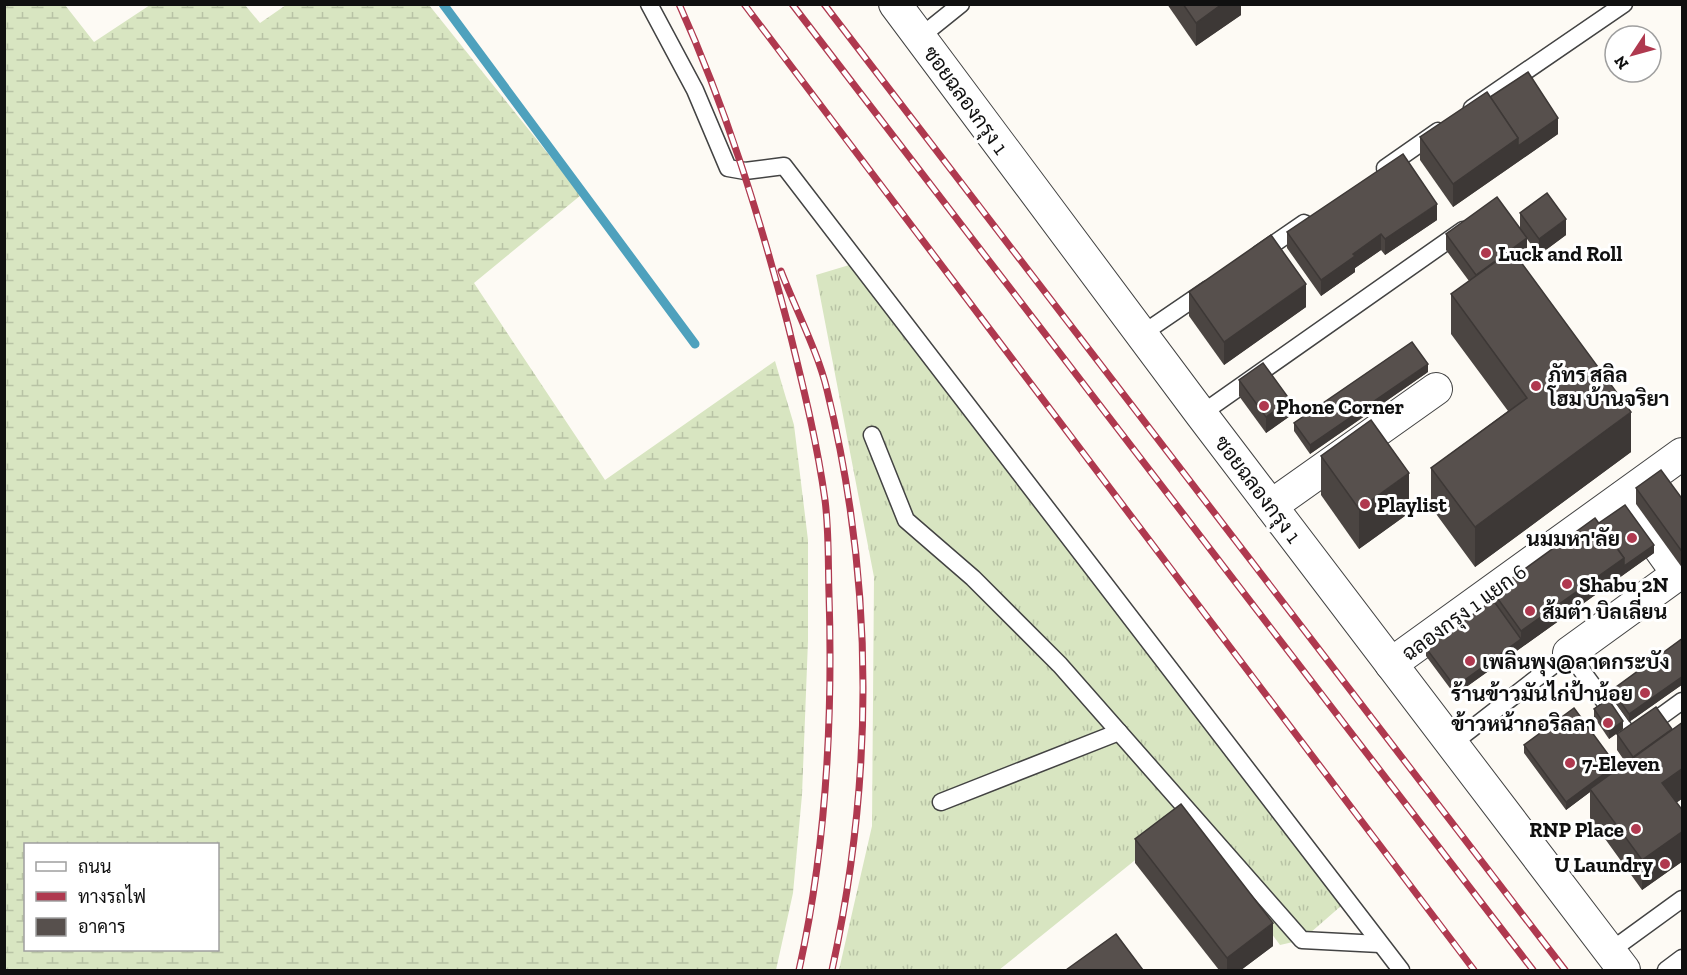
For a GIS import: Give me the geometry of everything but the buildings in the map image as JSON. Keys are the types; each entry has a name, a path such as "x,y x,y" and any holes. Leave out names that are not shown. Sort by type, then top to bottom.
{"street":[{"name":"ซอยฉลองกรุง 1","path":"895,4 1201,414 1616,961"},
{"path":"1271,506 1436,389"},
{"name":"ฉลองกรุง 1 แยก 6","path":"1391,664 1623,497 1664,480 1683,454"},
{"path":"1569,653 1678,574 1623,497"}],"lane":[{"path":"649,4 695,90 728,168 745,171 783,166 1401,970"},
{"path":"920,37 961,4"},
{"path":"1368,179 1624,4"},
{"path":"1250,260 1319,213"},
{"path":"1201,414 1479,218"},
{"path":"1142,334 1220,280"},
{"path":"872,435 906,520 973,578 1060,665 1302,940 1380,944"},
{"path":"1452,744 1569,653 1631,738 1683,701"},
{"path":"941,802 1119,732"},
{"path":"1616,961 1683,899"},
{"path":"1666,970 1683,958"}],"green space":[{"path":"5,4 65,5 94,42 150,5 245,5 260,23 286,5 429,5 581,195 474,283 605,480 775,361 794,425 808,540 808,641 802,795 793,893 776,970 5,970"},
{"path":"856,263 1341,906 1302,940 1280,945 1186,819 999,970 839,970 872,826 874,577 816,275"}],"waterway":[{"path":"443,4 695,344"}],"railway":[{"path":"679,4 712,83 765,243 804,390 825,500 830,641 826,784 816,878 799,970"},
{"path":"744,4 1474,970"},
{"path":"792,4 1533,970"},
{"path":"824,4 1565,970"},
{"path":"781,271 812,345 827,390 854,534 860,607 863,680 856,825 846,898 832,970"}],"place":[{"name":"Luck and Roll","path":"1486,253"},
{"name":"ภัทร สลิล โฮม บ้านจริยา","path":"1536,386"},
{"name":"Phone Corner","path":"1264,406"},
{"name":"Playlist","path":"1365,504"},
{"name":"นมมหา'ลัย","path":"1632,538"},
{"name":"Shabu 2N","path":"1567,584"},
{"name":"ส้มตำ บิลเลี่ยน","path":"1530,611"},
{"name":"เพลินพุง@ลาดกระบัง","path":"1470,661"},
{"name":"ร้านข้าวมันไก่ป้าน้อย","path":"1645,693"},
{"name":"ข้าวหน้ากอริลลา","path":"1608,723"},
{"name":"7-Eleven","path":"1570,763"},
{"name":"RNP Place","path":"1636,829"},
{"name":"U Laundry","path":"1665,864"}]}
